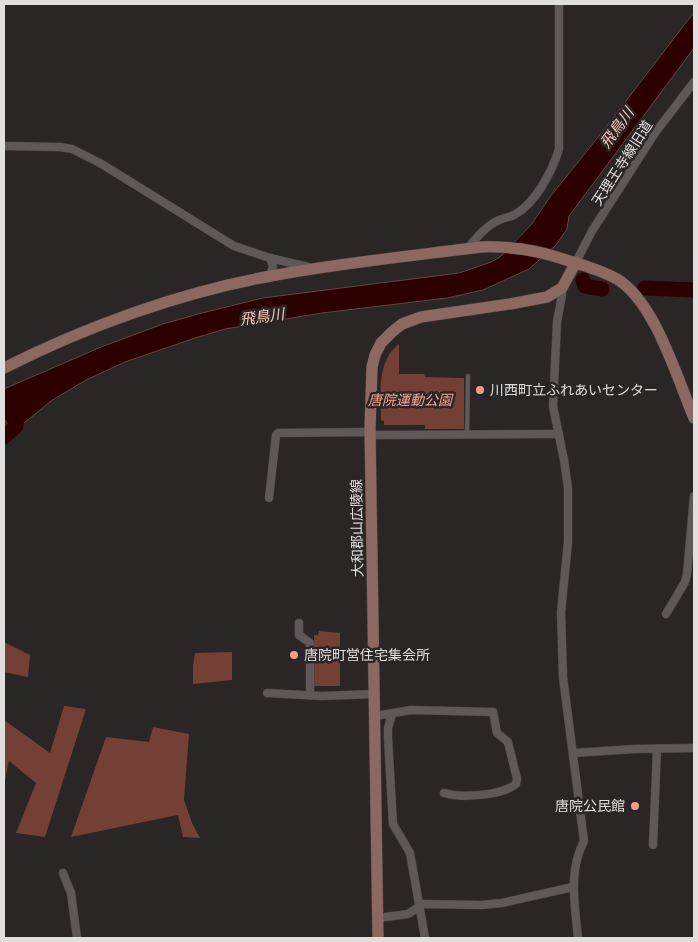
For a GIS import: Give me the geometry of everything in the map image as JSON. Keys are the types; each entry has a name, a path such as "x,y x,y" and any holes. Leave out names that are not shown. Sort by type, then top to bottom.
{"main road":[{"path":"4,368 40,350 90,329 211,290 270,276 468,248 504,246 523,248 589,265 618,280 643,307 655,326 694,418"},
{"path":"562,288 576,262"},
{"name":"大和郡山広陵線","path":"378,938 371,434 372,367 375,355 381,343 392,332 402,324 421,317 546,297 562,288"}],"street":[{"path":"468,248 479,234 498,221 514,215 532,201 556,157 558,149 559,4"},
{"name":"天理王寺線旧道","path":"576,262 592,231 655,133 694,82"},
{"path":"4,146 72,149 100,163 234,246 270,258 320,269"},
{"path":"270,258 273,266 270,276"},
{"path":"562,288 557,322 554,406 568,488 568,542 562,612 562,677 584,841 579,851 574,887 578,938"},
{"path":"269,498 276,435 278,433 560,434"},
{"path":"666,614 685,582 687,574 694,496"},
{"path":"299,624 299,635 310,643 310,694"},
{"path":"267,692 322,696 374,694"},
{"path":"374,716 411,710 493,712 497,733 508,742 517,780 516,784 511,788 482,795 452,795 444,792"},
{"path":"392,714 388,728 388,738 393,824 410,853 425,938"},
{"path":"573,753 694,748"},
{"path":"653,845 657,749"},
{"path":"376,822 393,824"},
{"path":"63,873 71,893 77,938"},
{"path":"378,918 408,914 423,904 481,905 502,903 574,887"}],"lane":[{"path":"467,434 468,376"}],"green space":[{"name":"唐院運動公園","path":"399,344 399,374 424,374 425,377 464,378 464,429 425,429 425,425 384,425 384,421 381,420 381,379 386,360"},
{"path":"319,631 340,633 340,686 314,686 314,635 318,635"},
{"path":"4,642 30,655 28,677 4,672"},
{"path":"232,652 232,680 193,684 195,653"},
{"path":"64,706 86,709 45,837 16,833 36,783 9,761 4,786 4,720 50,753"},
{"path":"153,727 189,734 184,800 192,823 200,838 183,837 178,815 71,837 106,737 149,742"}],"water":[{"name":"飛鳥川","path":"694,13 694,48 569,216 567,229 556,245 529,269 483,290 447,298 322,313 225,329 125,362 86,380 51,401 13,432 4,419 4,389 101,347 163,324 263,298 459,273 500,257 531,225 550,197"}],"waterway":[{"path":"583,280 585,286 602,289"},
{"path":"645,288 694,290"},
{"path":"4,437 16,426 17,413"}],"place":[{"name":"川西町立ふれあいセンター","path":"480,390"},
{"name":"唐院町営住宅集会所","path":"294,655"},
{"name":"唐院公民館","path":"635,806"}]}
